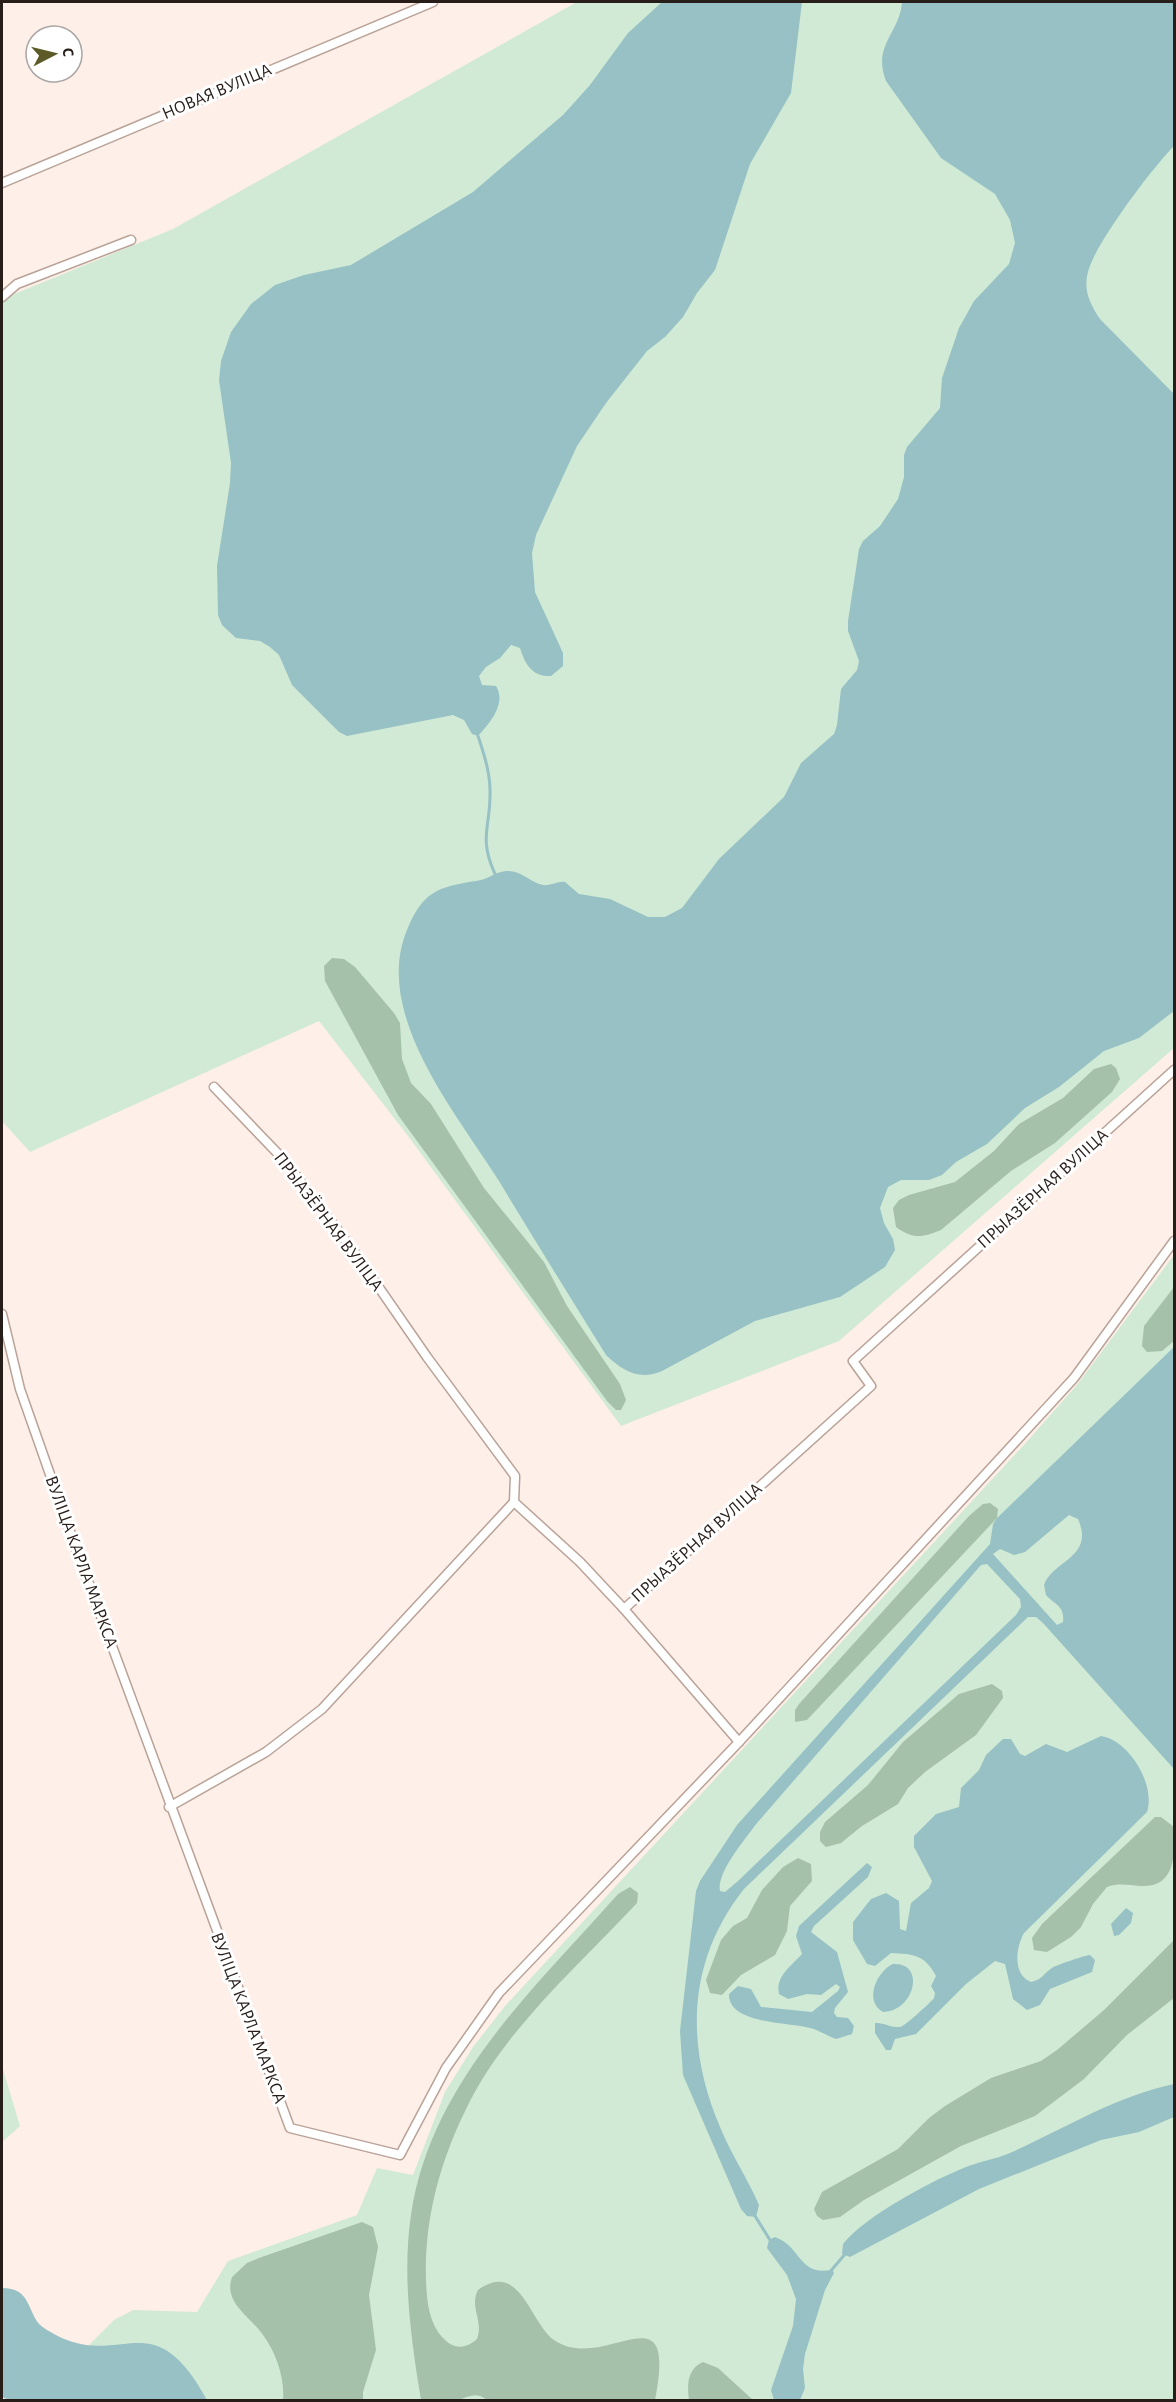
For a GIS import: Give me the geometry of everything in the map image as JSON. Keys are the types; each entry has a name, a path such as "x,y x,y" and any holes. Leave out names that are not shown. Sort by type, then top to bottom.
{"street":[{"name":"НОВАЯ ВУЛІЦА","path":"2,183 433,2"},
{"path":"2,297 17,284 131,240"},
{"name":"ПРЫАЗЁРНАЯ ВУЛІЦА","path":"214,1087 285,1161 353,1250 427,1357 515,1476 514,1503 579,1562 624,1609 871,1386 853,1361 1174,1070"},
{"path":"624,1609 739,1742 1074,1378 1174,1241"},
{"name":"ВУЛІЦА КАРЛА МАРКСА","path":"2,1314 20,1389 169,1807 290,2128 400,2155 446,2068 498,1993 739,1742"},
{"path":"169,1807 266,1752 322,1709 514,1503"}],"green space":[{"path":"577,2 1174,2 1174,1048 839,1341 621,1426 408,1136 319,1021 30,1152 2,1121 2,299 173,229"},
{"path":"332,958 344,959 355,967 394,1013 400,1023 402,1059 411,1083 431,1104 484,1188 544,1262 567,1306 620,1384 626,1400 621,1410 616,1410 607,1401 398,1115 325,981 324,966"},
{"path":"1111,1064 1116,1068 1120,1079 1112,1092 1055,1143 1011,1171 941,1230 917,1236 907,1234 896,1227 893,1208 899,1200 955,1182 994,1151 1019,1124 1063,1098 1094,1069"},
{"path":"1174,1255 1174,2400 207,2400 176,2358 89,2345 114,2320 133,2310 197,2312 228,2261 357,2215 377,2168 413,2175 445,2092 473,2047 505,2006 1022,1447 1076,1386"},
{"path":"1174,1287 1174,1341 1162,1351 1147,1352 1142,1346 1144,1326"},
{"path":"990,1503 998,1509 997,1518 807,1720 795,1722 795,1710 799,1704 969,1516 983,1504"},
{"path":"992,1684 1002,1691 1003,1698 976,1735 925,1772 908,1788 898,1804 862,1826 841,1843 826,1847 820,1841 820,1832 825,1822 868,1785 903,1742 959,1694"},
{"path":"1155,1817 1161,1817 1174,1827 1173,1858 1167,1876 1161,1882 1152,1885 1107,1887 1093,1904 1081,1927 1071,1937 1047,1952 1034,1950 1032,1938 1042,1924"},
{"path":"798,1858 811,1864 812,1881 790,1906 787,1931 775,1955 741,1975 722,1995 710,1993 706,1980 721,1940 733,1926 747,1918 762,1890 783,1867"},
{"path":"630,1887 638,1893 637,1903 524,2022 486,2074 470,2101 451,2144 436,2188 428,2234 426,2281 432,2320 445,2340 453,2345 465,2346 477,2339 479,2326 475,2302 478,2290 492,2283 504,2282 523,2297 546,2332 554,2340 574,2348 595,2348 632,2339 647,2339 656,2346 659,2365 655,2400 487,2400 475,2395 447,2401 421,2400 409,2308 408,2238 422,2167 440,2122 463,2080 490,2040 553,1965 618,1894"},
{"path":"1174,1940 1174,1998 1127,2035 1084,2079 1035,2116 961,2146 864,2200 840,2217 823,2220 817,2216 814,2209 822,2192 898,2149 929,2118 991,2078 1041,2061 1057,2050 1104,2010"},
{"path":"2,2066 20,2126 2,2142"},
{"path":"362,2222 373,2227 378,2247 369,2295 376,2350 363,2392 363,2400 283,2400 283,2383 276,2358 258,2328 234,2302 230,2286 232,2277 247,2263"},
{"path":"703,2362 718,2368 753,2400 689,2400 689,2378 694,2369"}],"water":[{"path":"662,2 802,2 791,93 750,164 715,270 697,293 683,317 665,337 647,351 606,403 577,446 536,535 532,553 535,592 563,653 563,666 551,676 534,672 524,659 520,648 511,645 479,676 482,685 496,686 499,700 495,713 478,736 472,734 464,720 453,715 347,736 339,732 292,685 279,655 260,641 236,638 222,625 218,615 217,566 231,463 219,380 221,361 231,332 251,304 275,285 304,275 351,265 473,192 563,115 590,85 628,33"},
{"path":"902,2 1174,2 1174,146 1139,188 1112,226 1093,260 1086,285 1090,302 1100,319 1174,394 1174,1011 1139,1038 1104,1051 1059,1087 1025,1108 987,1144 956,1162 942,1175 929,1180 901,1180 888,1187 880,1208 884,1223 893,1239 895,1250 885,1267 840,1297 755,1321 662,1371 639,1375 625,1370 606,1355 499,1181 442,1094 424,1062 410,1029 401,995 399,962 407,930 413,917 433,893 506,871 516,872 543,885 565,882 579,894 610,899 648,917 665,917 682,908 719,859 784,797 801,763 834,734 841,689 857,670 859,661 848,631 848,621 859,549 863,541 880,526 898,499 904,477 904,455 907,447 940,408 942,378 959,328 974,301 1009,264 1015,243 1010,220 995,194 941,158 886,81 882,58 884,48 897,22"},
{"path":"1174,1347 1174,1769 1043,1623 1036,1617 1028,1617 744,1889 725,1917 711,1945 702,1974 697,2035 701,2065 720,2127 759,2205 756,2217 747,2216 741,2209 683,2075 680,2031 696,1891 700,1881 737,1825 990,1544 993,1524","holes":["1069,1515 1078,1519 1082,1532 1081,1542 1071,1557 1049,1577 1044,1585 1046,1595 1059,1606 1062,1612 1063,1622 1057,1625 993,1554 1000,1549 1014,1555 1025,1552","987,1564 1020,1599 1021,1607 1016,1615 738,1881 725,1892 720,1891 720,1884 727,1866 757,1823 981,1565"]},
{"path":"1101,1736 1121,1746 1138,1765 1148,1789 1147,1812 1024,1933 1019,1945 1017,1960 1021,1973 1031,1982 1055,1967 1090,1955 1095,1960 1092,1972 1050,1989 1040,2005 1027,2010 1013,1999 1005,1964 995,1961 966,1984 916,2034 895,2039 891,2050 886,2050 875,2033 875,2023 900,2027 906,2023 934,1998 935,1993 931,1986 936,1976 923,1960 906,1954 891,1953 875,1966 867,1964 853,1940 853,1922 871,1899 886,1893 899,1901 900,1929 906,1931 911,1903 929,1888 932,1881 914,1847 914,1836 936,1814 959,1807 961,1788 979,1770 986,1755 1003,1739 1011,1739 1020,1754 1025,1756 1046,1744 1067,1752"},
{"path":"867,1863 872,1867 868,1877 814,1926 811,1932 837,1952 848,1992 835,2008 834,2013 837,2017 848,2018 854,2026 852,2034 836,2039 813,2029 761,2020 738,2011 731,2004 729,1994 738,1986 751,1989 761,2007 812,2012 838,1991 840,1987 836,1984 821,1995 807,1994 788,1999 779,1994 778,1988 785,1972 802,1954 796,1936 799,1926"},
{"path":"1126,1908 1133,1913 1131,1923 1119,1935 1114,1936 1111,1924"},
{"path":"893,1964 903,1965 910,1971 913,1978 912,1987 903,2004 894,2010 883,2012 874,2001 874,1986 882,1973"},
{"path":"1174,2084 1174,2117 1139,2132 1101,2140 979,2189 850,2257 842,2254 843,2244 867,2222 900,2200 936,2181 966,2167 1010,2153 1132,2096"},
{"path":"775,2237 791,2247 806,2265 821,2271 832,2270 834,2273 825,2290 805,2354 803,2369 805,2388 800,2400 774,2400 771,2390 793,2326 796,2299 787,2275 767,2248 769,2240"},
{"path":"2,2288 11,2289 23,2295 39,2324 54,2334 78,2343 98,2346 152,2344 169,2352 187,2370 207,2400 9,2400 2,2397"}],"waterway":[{"path":"478,736 489,777 490,803 486,841 495,874"},
{"path":"755,2216 770,2240"},
{"path":"829,2273 846,2253"}]}
